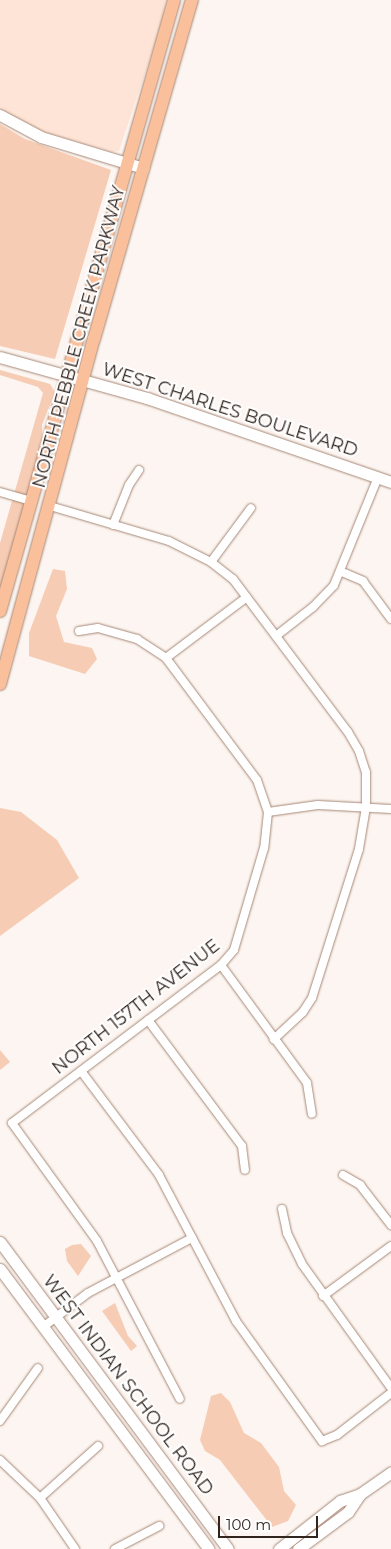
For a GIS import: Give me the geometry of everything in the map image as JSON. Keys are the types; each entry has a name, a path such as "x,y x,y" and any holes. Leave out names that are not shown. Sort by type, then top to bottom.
{"main road":[{"name":"NORTH PEBBLE CREEK PARKWAY","path":"0,612 68,377 125,162 174,0"},
{"name":"NORTH PEBBLE CREEK PARKWAY","path":"0,684 192,0"}],"street":[{"path":"0,115 41,137 144,168"},
{"name":"WEST CHARLES BOULEVARD","path":"0,357 147,398 391,482"},
{"path":"113,524 129,485 139,470"},
{"path":"276,636 319,602 342,572 378,477"},
{"path":"0,492 31,501"},
{"path":"50,506 169,541 211,562 233,579 359,751 366,772 366,807 359,849 319,984 303,1012 274,1039"},
{"path":"211,562 251,508"},
{"path":"342,572 363,581 388,609 391,619"},
{"path":"166,658 247,597"},
{"path":"79,631 98,628 136,639 166,658 258,780 268,812 318,806 391,809"},
{"name":"NORTH 157TH AVENUE","path":"116,1278 83,1219 12,1123 221,965 234,950 241,932 264,848 268,812"},
{"path":"221,965 307,1083 312,1114"},
{"path":"148,1020 242,1146 245,1170"},
{"path":"81,1070 159,1175 236,1321 322,1441 337,1435 391,1393"},
{"path":"343,1175 360,1186 391,1225"},
{"path":"282,1209 287,1233 323,1296 391,1388"},
{"path":"43,1326 79,1299 192,1238"},
{"name":"WEST INDIAN SCHOOL ROAD","path":"0,1242 228,1549"},
{"path":"323,1296 391,1246"},
{"name":"WEST INDIAN SCHOOL ROAD","path":"0,1269 208,1549"},
{"path":"116,1278 180,1399"},
{"path":"0,1420 38,1368"},
{"path":"40,1498 98,1446"},
{"path":"0,1460 40,1498 75,1549"},
{"path":"279,1549 340,1501 360,1494 391,1472"},
{"path":"298,1549 348,1512 360,1494"},
{"path":"115,1549 159,1526"}],"shaded area":[{"path":"0,0 166,0 161,26 119,151 112,152 37,130 0,109"},
{"path":"0,124 25,139 111,170 55,359 0,346"},
{"path":"0,370 50,384 55,392 42,425 43,445 0,592 0,543 43,393 38,387 0,375"},
{"path":"53,569 65,571 67,589 56,616 64,642 92,648 97,659 85,674 29,656 29,633"},
{"path":"0,808 21,812 57,840 79,878 0,936"},
{"path":"0,1050 10,1062 0,1070"},
{"path":"81,1244 91,1256 78,1276 67,1261 65,1249 72,1245"},
{"path":"115,1303 128,1336 137,1346 131,1351 102,1311"},
{"path":"221,1393 230,1402 244,1433 261,1443 279,1467 284,1491 296,1505 288,1521 272,1527 220,1460 205,1451 200,1440 211,1396"}]}
